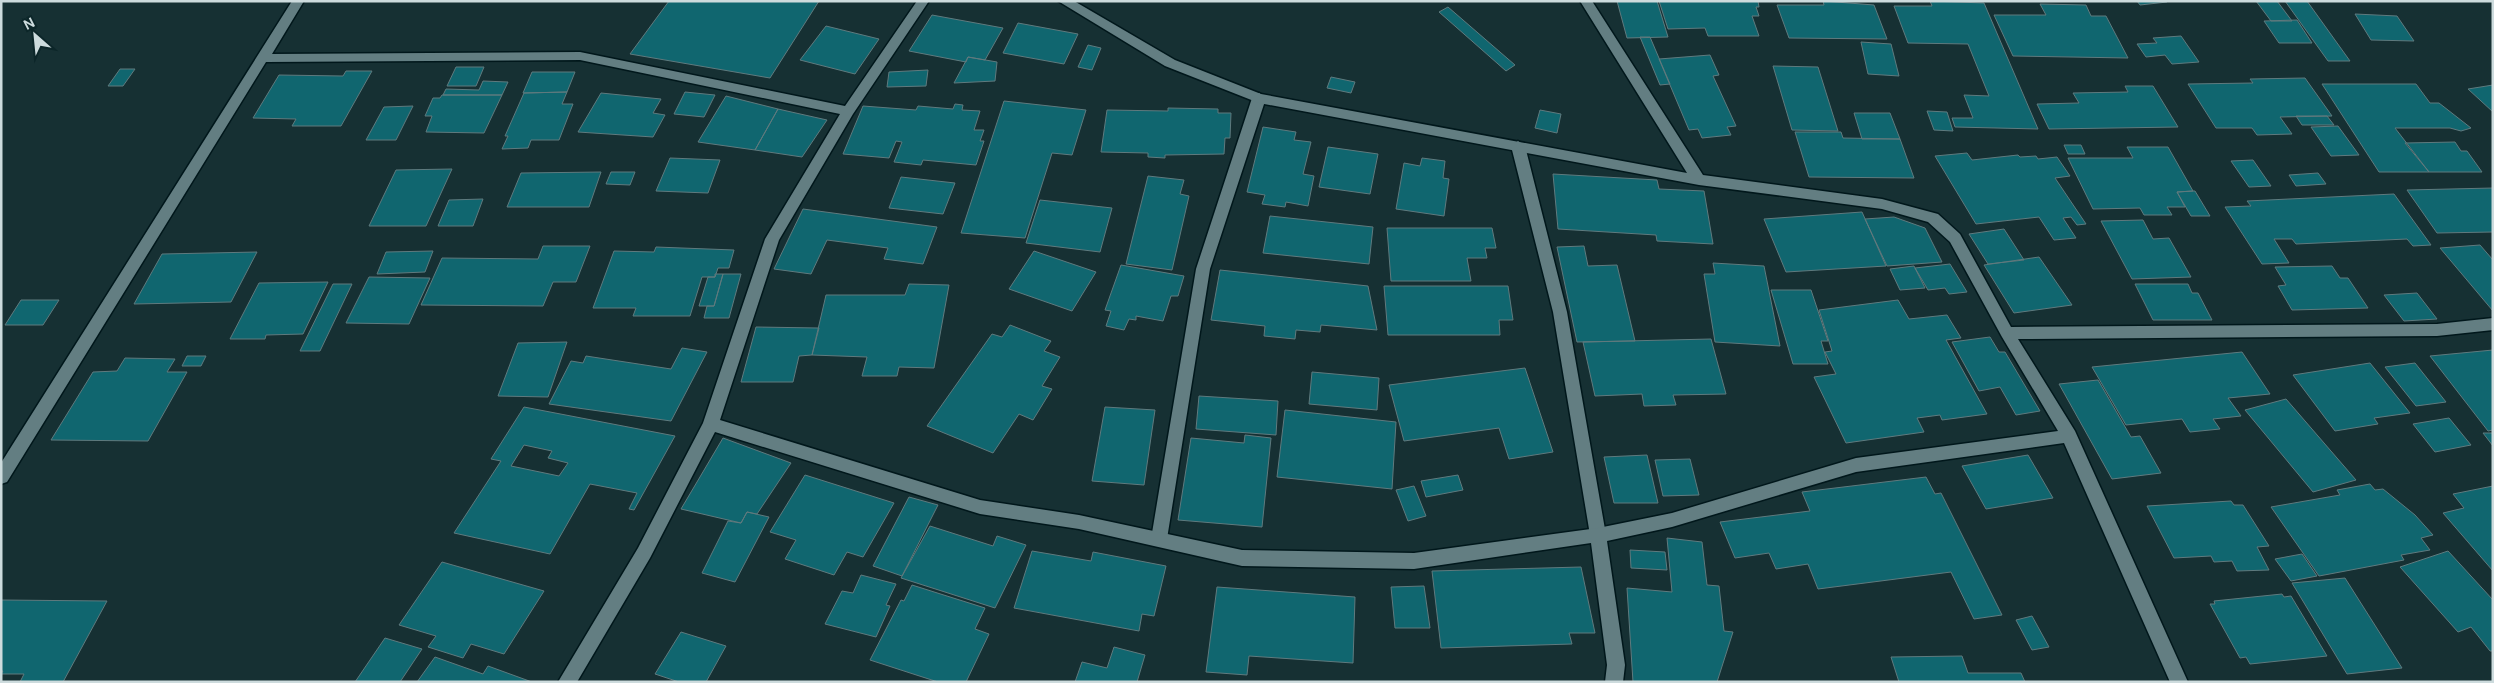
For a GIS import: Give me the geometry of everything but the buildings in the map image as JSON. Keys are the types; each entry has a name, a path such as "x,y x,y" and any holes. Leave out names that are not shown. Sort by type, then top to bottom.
{"street":[{"path":"1,477 298,1"},
{"path":"567,682 644,553 711,424 772,239 848,111 922,1"},
{"path":"1064,1 1170,63 1258,98 1699,180 1837,196 1882,204 1933,218 1955,238 2007,333 2069,436 2179,682"},
{"path":"1586,1 1699,180"},
{"path":"263,58 580,56 848,111"},
{"path":"1159,539 1203,269 1258,98"},
{"path":"1518,146 1560,312 1598,535 1616,665 1614,682"},
{"path":"2007,333 2437,330 2493,324"},
{"path":"711,424 980,507 1079,522 1242,558 1414,561 1598,535 1672,520 1856,465 2069,436"}]}
